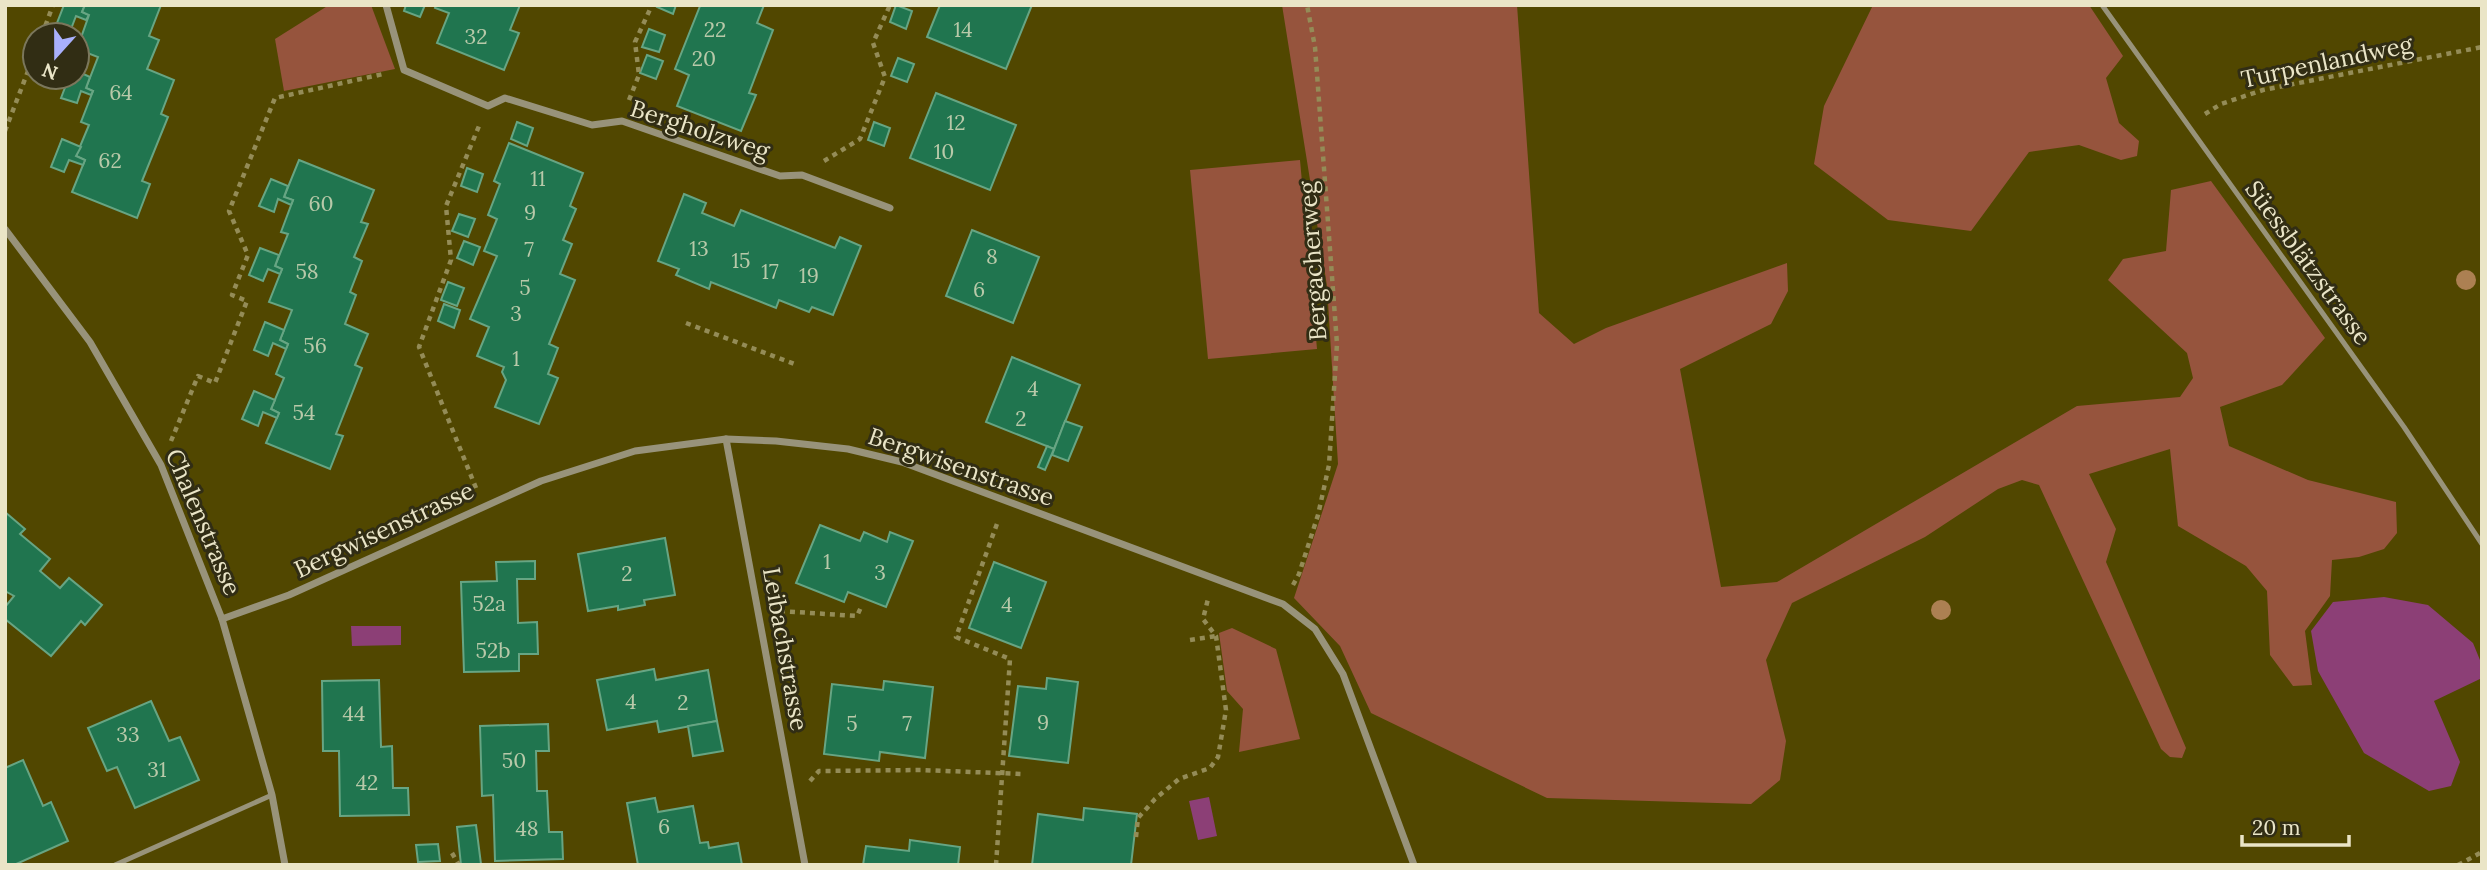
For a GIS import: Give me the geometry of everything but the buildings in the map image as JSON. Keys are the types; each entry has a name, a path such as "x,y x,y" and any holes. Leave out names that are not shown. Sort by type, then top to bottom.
{"street":[{"path":"386,5 404,70"},
{"name":"Bergholzweg","path":"404,70 488,106 505,98 592,125 622,121 780,176 802,174 890,208"},
{"name":"Chalenstrasse","path":"5,229 89,342 161,465 222,619 272,795 285,865"},
{"name":"Bergwisenstrasse","path":"222,619 289,595 541,481 635,451 726,439 848,449 902,462 1283,604 1315,629 1343,674 1414,865"},
{"name":"Leibachstrasse","path":"726,439 805,865"}],"lane":[{"name":"Süessblätzstrasse","path":"2102,5 2186,126 2404,427 2482,544"},
{"path":"115,865 272,795"}],"path":[{"path":"622,121 639,75 635,42 652,5"},
{"path":"802,174 860,139 885,77 873,43 890,5"},
{"name":"Bergacherweg","path":"1283,604 1299,574 1318,515 1329,465 1337,345 1315,47 1307,5"},
{"name":"Turpenlandweg","path":"2186,126 2221,104 2263,90 2482,47"},
{"path":"161,465 198,376 215,383 247,301 232,295 248,255 229,211 275,98 404,70"},
{"path":"5,131 21,89"},
{"path":"483,505 419,347 451,260 446,206 488,106"},
{"path":"686,323 797,365"},
{"path":"996,865 1010,659 956,637 1005,500"},
{"path":"1136,837 1138,818 1155,799 1179,779 1210,768 1219,757 1226,710 1216,636 1203,619 1214,578"},
{"path":"802,613 857,616 862,605"},
{"path":"1190,640 1216,636"},
{"path":"836,771 921,770 1022,774"},
{"path":"2458,865 2482,852"},
{"path":"452,853 459,865"}],"shaded area":[{"path":"329,5 371,5 395,69 284,91 275,39"},
{"path":"1282,5 1517,5 1539,313 1574,344 1606,328 1787,263 1788,291 1771,324 1680,369 1721,587 1777,582 2077,406 2180,397 2193,378 2187,353 2108,280 2123,259 2166,251 2171,190 2211,181 2325,338 2282,385 2220,407 2229,446 2308,480 2396,502 2397,533 2384,549 2359,557 2332,560 2330,596 2305,631 2312,685 2293,686 2270,655 2267,591 2246,566 2178,526 2170,449 2089,474 2116,529 2106,562 2186,748 2182,758 2170,757 2161,749 2039,485 2022,480 1998,489 1925,537 1792,603 1766,660 1786,741 1780,780 1751,804 1547,798 1371,713 1340,646 1294,598 1338,464 1327,286"},
{"path":"1873,5 2089,5 2123,56 2106,78 2119,123 2139,141 2137,156 2121,160 2079,145 2029,152 1971,231 1888,220 1814,164 1824,106"},
{"path":"1300,160 1317,349 1208,359 1190,170"},
{"path":"2384,597 2428,605 2473,643 2482,665 2482,678 2434,701 2460,762 2451,786 2429,791 2364,753 2318,671 2311,631 2333,602"},
{"path":"351,626 401,626 401,645 352,646"},
{"path":"1232,628 1276,649 1300,739 1239,752 1243,709 1227,691 1219,633"},
{"path":"1209,797 1217,836 1198,840 1189,801"}]}
